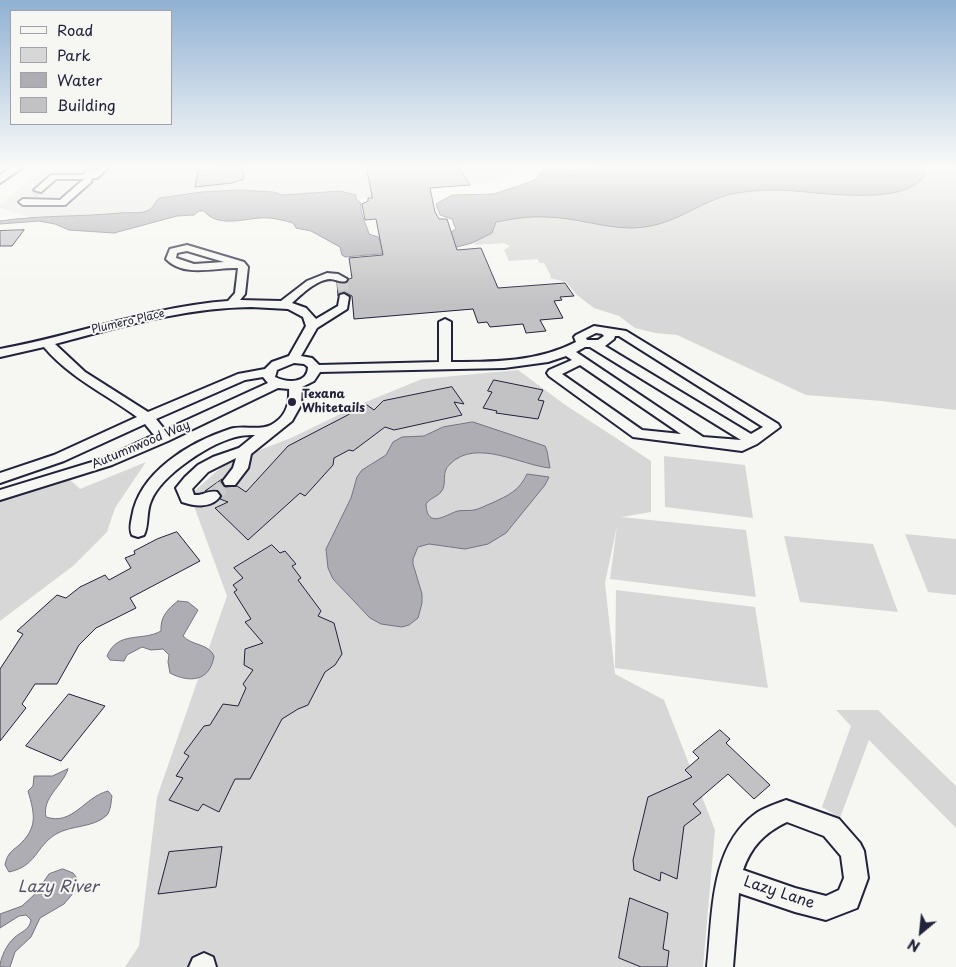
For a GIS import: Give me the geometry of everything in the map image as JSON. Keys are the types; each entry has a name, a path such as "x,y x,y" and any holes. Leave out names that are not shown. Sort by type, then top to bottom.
{"street":[{"path":"231,304 240,294 243,268 240,264 187,248 172,251 171,259 178,265 192,267 240,264"},
{"path":"283,305 317,280 335,276 342,279"},
{"path":"315,369 309,362 294,359 312,326 343,307 344,297"},
{"name":"Plumero Place","path":"0,353 47,343 127,321 231,304 283,305 305,312 312,326"},
{"path":"445,322 445,365"},
{"path":"581,360 553,373 638,434 742,446 752,441 773,427 622,333 594,329 586,332 580,337 589,344 752,441"},
{"path":"315,369 509,363 536,360 568,352 589,344 600,344 610,336 608,332"},
{"path":"47,343 57,357 147,418 163,438"},
{"path":"568,352 698,440"},
{"name":"Autumnwood Way","path":"0,478 59,458 242,377 269,372 276,364 294,359"},
{"path":"269,372 270,379 277,384 295,385 310,379 315,369"},
{"name":"Autumnwood Way","path":"0,495 107,462 163,438 220,409 277,384"},
{"path":"212,496 206,500 196,502 187,498 184,488 195,474 211,463 231,454 244,452 270,430 287,420 298,395 295,385"},
{"path":"138,531 144,501 158,478 210,443 237,431 270,430"},
{"path":"230,481 238,474 244,458 244,452"},
{"name":"Lazy Lane","path":"720,967 729,876 740,846 763,822 786,811 832,827 852,851 856,878 848,899 826,908 795,900 729,876"}],"shaded area":[{"path":"17,213 145,213 94,220 30,217"}],"green space":[{"path":"524,213 956,213 956,410 806,395 677,335 655,333 635,328 619,316 594,308 577,295 566,282 550,278 551,276 544,263 540,263 537,259 509,261 504,250 510,246 504,243 475,245 470,230 473,224"},
{"path":"518,370 564,404 651,461 651,512 621,517 746,530 756,597 610,579 617,526 605,583 615,674 664,700 715,830 703,967 125,967 139,946 157,797 227,596 190,495 231,461 291,438 361,404 422,379"},
{"path":"664,456 745,465 753,518 665,507"},
{"path":"146,462 115,508 107,532 73,566 0,621 0,498 67,477 80,489"},
{"path":"905,534 956,539 956,595 928,592"},
{"path":"784,536 873,544 898,612 800,602"},
{"path":"616,590 755,607 768,688 615,668"},
{"path":"836,710 878,710 956,786 956,828 869,740 840,818 822,807 851,726"}],"water":[{"path":"196,213 194,215 177,216 114,233 69,230 55,224 39,221 0,224 0,221 30,218"},
{"path":"206,213 362,213 369,234 378,237 379,240 446,235 456,229 452,219 439,213 686,213 659,224 632,228 621,228 556,217 520,218 496,222 492,233 472,243 457,247 345,257 342,255 340,247 311,231 296,228 293,223 270,218 226,221 210,217"},
{"path":"473,422 545,446 550,468 485,453 472,453 461,457 447,467 443,489 426,504 430,517 434,519 439,518 458,511 472,510 492,503 513,492 521,485 527,474 549,477 545,485 506,533 488,544 465,549 429,544 418,547 413,564 422,594 418,618 409,625 402,627 381,624 370,618 333,579 328,568 326,549 351,498 357,477 362,470 386,455 393,442 402,437 424,436 443,427"},
{"path":"178,601 188,602 198,610 183,636 191,642 208,649 214,656 208,671 198,678 191,679 170,673 169,655 163,649 151,650 142,647 127,655 124,661 110,660 107,656 117,643 161,631 165,614"},
{"path":"68,769 47,804 46,817 64,818 100,794 108,791 112,796 111,806 107,815 96,822 56,834 49,839 31,861 9,872 5,865 8,856 29,833 32,827 33,814 28,791 33,786 34,776 52,776"},
{"name":"Lazy River","path":"63,869 73,873 77,878 75,891 64,904 40,918 31,937 15,952 10,967 0,967 3,955 9,944 27,929 31,920 26,915 19,916 0,928 0,914 22,906 35,894 49,874"}],"building":[{"path":"364,213 436,213 439,219 447,219 457,250 481,248 498,288 565,283 574,296 560,297 562,300 554,301 563,318 540,320 546,331 526,333 523,324 490,327 487,322 478,323 473,309 354,319 352,296 344,292 338,296 337,282 346,283 352,278 349,258 383,255 376,219 365,220"},
{"path":"24,230 12,246 0,246 0,231"},
{"path":"494,380 543,390 538,400 544,401 538,419 496,413 497,411 483,408 492,392 488,391"},
{"path":"452,387 464,404 454,402 462,415 394,430 385,427 353,451 349,450 334,458 333,465 305,496 300,493 248,540 215,508 228,502 220,499 222,496 218,491 205,491 222,479 221,482 225,487 237,486 246,492 288,446 367,405 374,410 383,401"},
{"path":"177,532 200,561 130,598 136,608 96,628 79,645 57,684 35,684 22,704 26,708 0,741 0,669 23,634 17,631 57,595 66,598 80,587 105,575 109,580 131,568 125,558 135,554 134,551 157,539"},
{"path":"272,545 280,553 285,551 296,564 292,566 301,578 298,580 321,611 318,616 334,623 342,654 335,665 325,672 308,705 282,719 250,779 235,779 219,812 203,804 198,811 169,800 183,778 176,776 189,756 184,753 204,726 210,725 223,704 238,706 246,688 243,684 253,670 244,665 245,649 263,643 245,622 251,619 234,592 237,590 233,585 243,578 234,568"},
{"path":"69,694 105,706 61,761 26,746"},
{"path":"720,730 730,739 726,743 770,785 754,799 728,774 693,804 701,813 684,826 677,879 661,872 660,881 634,870 633,860 648,797 692,777 685,770 699,758 693,752"},
{"path":"222,847 216,887 158,894 169,852"},
{"path":"630,898 668,913 663,949 669,951 667,967 641,967 619,958"}],"tunnel":[{"path":"342,279 344,297"},
{"path":"212,496 230,481"}],"place":[{"name":"Texana Whitetails","path":"292,402"}]}
